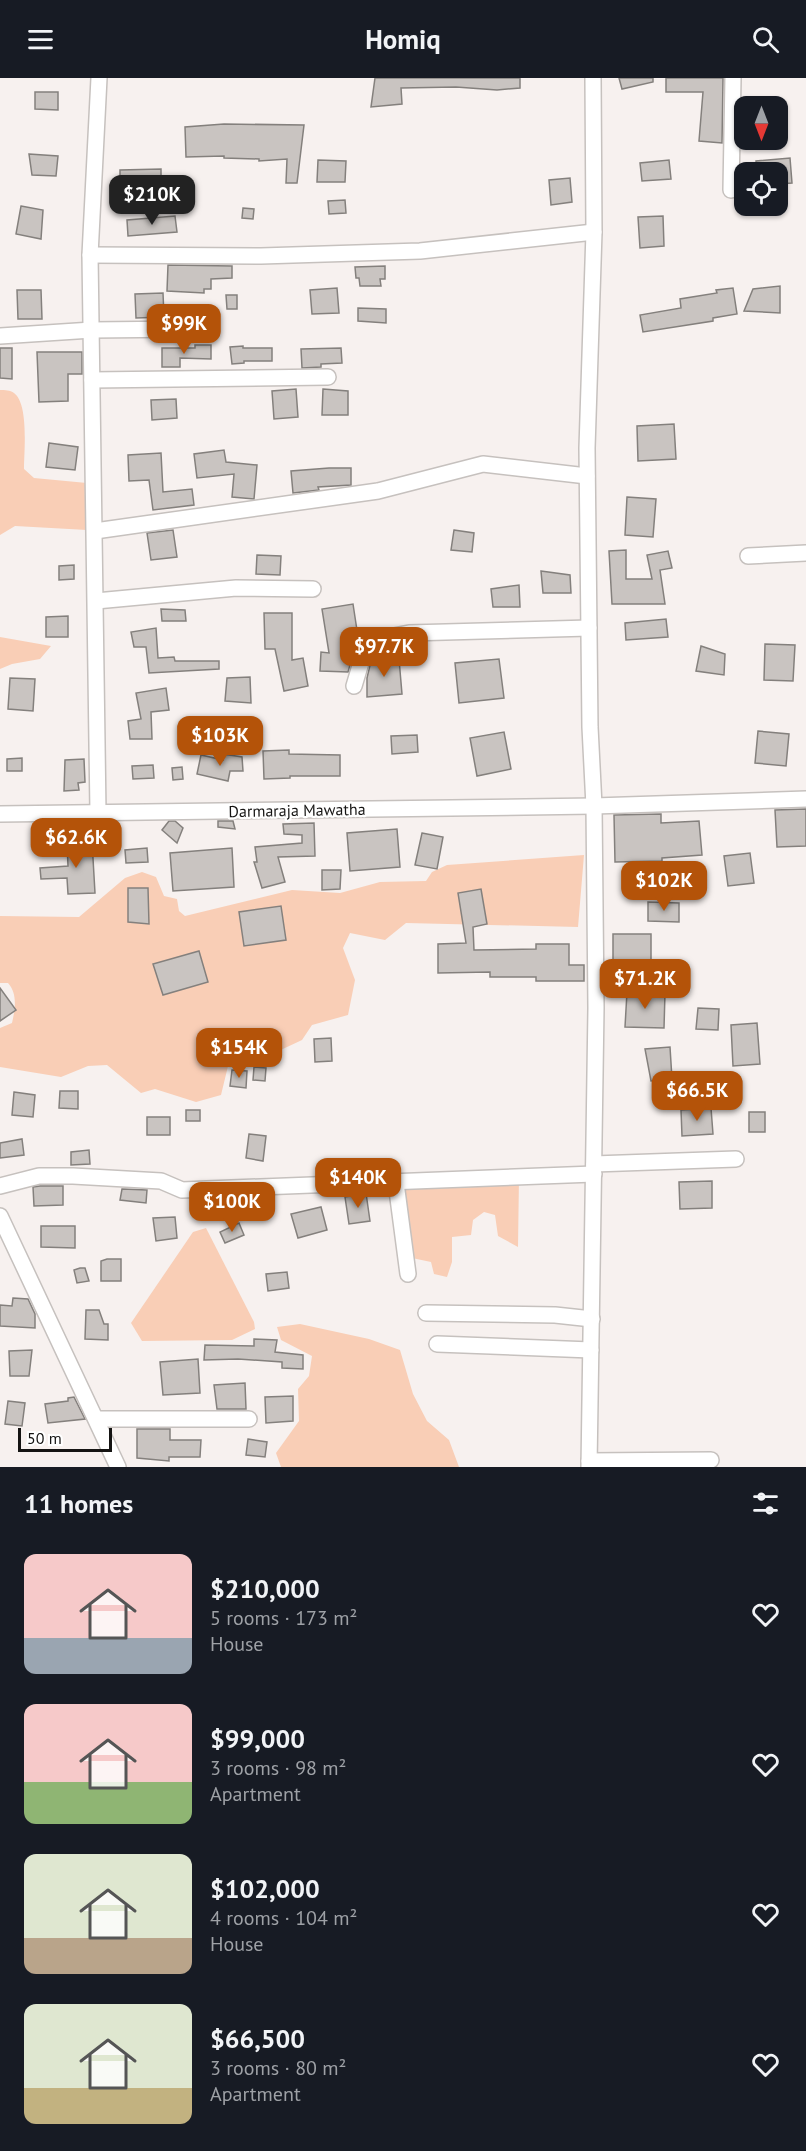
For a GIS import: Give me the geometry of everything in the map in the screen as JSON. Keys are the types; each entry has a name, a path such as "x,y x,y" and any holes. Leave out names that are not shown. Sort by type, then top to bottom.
{"street":[{"path":"98,813 90,255 99,78"},
{"path":"593,78 594,232 587,476 596,1008 589,1464 711,1460"},
{"path":"730,190 733,78"},
{"path":"90,255 261,256 420,251 594,232"},
{"path":"0,336 92,330 187,329 204,322"},
{"path":"92,380 328,377"},
{"path":"95,531 378,491 483,464 587,476"},
{"path":"748,556 806,553"},
{"path":"96,601 236,588 313,590"},
{"path":"354,686 365,649 384,638 409,633 589,628"},
{"name":"Darmaraja Mawatha","path":"0,814 594,806 806,799"},
{"path":"0,1185 39,1176 110,1177 161,1181 182,1190 396,1183 736,1159"},
{"path":"396,1183 408,1274"},
{"path":"0,1216 118,1467"},
{"path":"426,1313 555,1315 592,1319"},
{"path":"437,1344 591,1350"},
{"path":"97,1419 249,1419"}],"shaded area":[{"path":"0,390 14,393 22,407 25,429 24,469 34,478 87,483 87,530 15,526 0,535"},
{"path":"0,637 51,646 40,659 12,664 0,669"},
{"path":"584,855 578,927 406,923 385,940 350,933 343,948 355,980 348,1015 312,1025 302,1040 270,1055 243,1056 229,1062 221,1095 196,1102 155,1089 141,1093 107,1065 88,1066 61,1077 0,1067 0,1028 12,1023 15,1002 8,983 0,983 0,916 79,917 125,878 142,872 156,877 164,896 177,899 179,911 185,916 292,890 340,893 380,882 426,881 432,872 447,865"},
{"path":"519,1177 518,1247 498,1236 495,1215 484,1212 473,1220 471,1235 452,1237 452,1262 447,1277 434,1274 431,1262 412,1258 403,1183"},
{"path":"206,1228 254,1322 255,1329 232,1340 142,1341 131,1323 193,1232"},
{"path":"300,1324 369,1339 400,1350 413,1394 427,1421 449,1440 459,1467 281,1467 276,1453 299,1421 298,1389 309,1376 312,1356 281,1340 277,1327"}],"building":[{"path":"375,78 520,78 520,88 497,90 456,87 401,88 402,104 371,107"},
{"path":"619,78 653,78 653,82 622,89"},
{"path":"666,78 723,78 722,143 699,141 703,92 666,92"},
{"path":"35,92 58,92 58,110 35,109"},
{"path":"224,124 304,125 297,183 286,183 287,159 259,161 259,159 224,158 224,156 186,157 185,127"},
{"path":"29,154 58,156 56,176 32,175"},
{"path":"790,158 792,183 788,183 788,162 756,161"},
{"path":"318,160 346,161 345,182 317,182"},
{"path":"669,160 671,179 642,181 640,163"},
{"path":"161,169 161,181 120,182 120,170"},
{"path":"570,178 572,202 551,205 549,180"},
{"path":"345,200 346,213 329,214 328,201"},
{"path":"21,206 43,210 41,239 16,234"},
{"path":"243,208 254,209 253,219 242,218"},
{"path":"175,216 177,232 128,236 127,220"},
{"path":"663,216 664,246 640,248 638,217"},
{"path":"168,265 232,266 232,278 211,279 211,289 204,289 204,293 167,291"},
{"path":"385,266 385,279 380,279 381,286 360,286 359,278 356,278 355,267"},
{"path":"780,286 780,313 744,311 753,289"},
{"path":"337,288 339,313 312,314 310,290"},
{"path":"733,288 737,314 713,318 713,321 643,332 640,315 681,308 680,299"},
{"path":"17,290 41,290 42,319 18,319"},
{"path":"163,293 164,317 136,318 135,294"},
{"path":"226,295 237,295 237,309 227,309"},
{"path":"358,308 386,309 386,323 358,321"},
{"path":"195,345 211,345 211,359 180,358 180,367 162,367 162,348 195,348"},
{"path":"243,346 243,348 272,348 272,361 244,361 244,363 232,364 230,347"},
{"path":"0,348 12,348 12,379 0,378"},
{"path":"341,348 342,363 302,368 301,349"},
{"path":"37,352 82,352 82,374 68,374 68,401 39,402"},
{"path":"296,389 298,417 274,419 272,391"},
{"path":"323,389 348,391 348,415 322,415"},
{"path":"176,399 177,418 152,420 151,400"},
{"path":"674,424 676,459 638,461 637,426"},
{"path":"49,443 78,447 75,470 46,467"},
{"path":"224,450 226,462 257,465 254,499 232,497 234,474 197,478 194,454"},
{"path":"161,453 163,492 192,489 194,505 153,510 149,480 129,481 128,455"},
{"path":"351,468 351,485 318,487 319,490 293,493 291,471"},
{"path":"627,497 656,499 653,537 625,535"},
{"path":"173,530 177,557 151,560 147,533"},
{"path":"454,530 474,533 472,552 451,550"},
{"path":"626,550 626,579 652,579 647,555 668,551 672,568 660,570 665,604 612,604 609,551"},
{"path":"257,555 281,556 280,575 256,574"},
{"path":"74,565 74,579 59,580 59,566"},
{"path":"541,571 570,575 571,593 543,593"},
{"path":"519,585 520,607 493,607 491,589"},
{"path":"353,604 358,637 353,638 352,658 348,672 320,671 321,652 329,653 322,609"},
{"path":"161,609 185,610 186,621 162,621"},
{"path":"264,613 292,613 292,660 303,658 308,686 284,691 275,649 265,649"},
{"path":"68,616 68,637 46,637 46,617"},
{"path":"666,619 668,637 626,640 625,623"},
{"path":"156,628 158,658 174,657 175,661 219,661 219,669 149,673 146,647 134,647 131,632"},
{"path":"765,644 795,645 793,681 764,680"},
{"path":"701,646 725,654 724,675 696,671"},
{"path":"399,659 402,694 367,697 367,678 371,661"},
{"path":"499,659 504,698 459,703 455,663"},
{"path":"250,677 251,703 225,701 227,678"},
{"path":"10,678 35,679 33,711 8,709"},
{"path":"166,688 169,710 151,712 152,739 130,739 128,721 141,719 136,693"},
{"path":"758,731 789,734 786,766 755,763"},
{"path":"504,732 511,769 477,776 470,738"},
{"path":"417,735 418,752 392,754 391,736"},
{"path":"289,750 289,754 340,755 340,776 290,776 290,778 264,779 263,751"},
{"path":"223,754 242,757 243,771 230,771 228,781 197,774 201,755 223,760"},
{"path":"22,758 22,771 7,771 7,759"},
{"path":"84,759 85,782 78,783 79,790 64,791 65,760"},
{"path":"153,765 154,778 133,779 132,766"},
{"path":"182,767 183,779 173,780 172,768"},
{"path":"806,809 806,846 777,847 775,810"},
{"path":"661,814 661,823 699,821 702,855 662,858 662,861 615,862 614,815"},
{"path":"169,821 175,821 183,828 177,843 162,830"},
{"path":"218,821 233,821 235,829 218,827"},
{"path":"314,823 315,856 278,857 285,882 262,888 254,862 257,862 255,847 302,843 302,835 284,834 283,824"},
{"path":"397,829 400,867 350,871 347,833"},
{"path":"422,833 443,837 437,869 415,865"},
{"path":"92,841 95,893 68,894 67,878 41,879 40,868 68,866 67,843"},
{"path":"147,848 148,862 126,863 125,850"},
{"path":"232,848 234,887 173,891 170,853"},
{"path":"750,853 754,883 728,886 724,856"},
{"path":"322,870 341,870 340,889 322,890"},
{"path":"128,888 148,888 149,924 128,922"},
{"path":"481,889 487,924 473,927 474,950 536,949 536,944 569,944 569,965 584,965 584,981 536,981 536,977 490,977 490,972 438,973 438,944 466,943 458,893"},
{"path":"648,902 679,903 679,922 648,921"},
{"path":"281,906 286,940 244,946 239,912"},
{"path":"613,934 651,934 651,962 613,962"},
{"path":"199,951 208,982 163,995 153,964"},
{"path":"0,988 16,1010 0,1021"},
{"path":"627,992 665,993 664,1028 625,1027"},
{"path":"698,1008 719,1009 718,1030 696,1029"},
{"path":"757,1023 760,1064 733,1066 731,1025"},
{"path":"331,1038 332,1061 315,1062 314,1039"},
{"path":"670,1047 672,1079 651,1081 645,1049"},
{"path":"254,1067 266,1068 265,1081 253,1080"},
{"path":"232,1070 247,1071 246,1088 230,1086"},
{"path":"60,1091 78,1091 78,1109 59,1108"},
{"path":"14,1092 35,1095 33,1117 12,1115"},
{"path":"711,1108 713,1134 682,1136 681,1110"},
{"path":"186,1110 200,1110 200,1121 186,1121"},
{"path":"749,1112 765,1112 765,1132 749,1132"},
{"path":"147,1117 170,1117 170,1135 147,1135"},
{"path":"249,1134 266,1136 263,1161 246,1158"},
{"path":"22,1139 24,1155 0,1158 0,1143"},
{"path":"89,1150 90,1164 71,1165 71,1152"},
{"path":"712,1181 712,1208 680,1209 679,1182"},
{"path":"63,1186 63,1205 34,1206 33,1187"},
{"path":"122,1189 147,1190 146,1203 120,1200"},
{"path":"366,1193 370,1221 349,1224 345,1197"},
{"path":"321,1207 327,1230 298,1238 291,1214"},
{"path":"175,1217 177,1238 156,1241 153,1218"},
{"path":"239,1223 244,1235 225,1243 220,1232"},
{"path":"41,1226 75,1226 75,1248 41,1247"},
{"path":"121,1259 121,1281 101,1281 101,1261"},
{"path":"85,1268 89,1281 77,1283 74,1270"},
{"path":"287,1272 289,1288 268,1291 266,1274"},
{"path":"13,1298 28,1299 35,1314 35,1328 0,1326 0,1305 12,1306"},
{"path":"86,1310 99,1310 104,1324 108,1324 108,1340 85,1339"},
{"path":"254,1339 277,1340 275,1352 303,1355 303,1369 282,1368 282,1362 238,1359 204,1360 205,1345 254,1346"},
{"path":"32,1350 29,1376 10,1376 9,1351"},
{"path":"198,1359 200,1393 163,1395 160,1362"},
{"path":"245,1383 246,1409 217,1409 214,1385"},
{"path":"293,1396 293,1421 266,1423 265,1397"},
{"path":"74,1397 85,1419 48,1423 45,1404 68,1401 68,1398"},
{"path":"8,1401 25,1403 22,1426 5,1424"},
{"path":"137,1429 170,1429 170,1440 201,1440 200,1457 169,1457 169,1461 137,1458"},
{"path":"248,1439 267,1442 265,1457 246,1455"}]}
